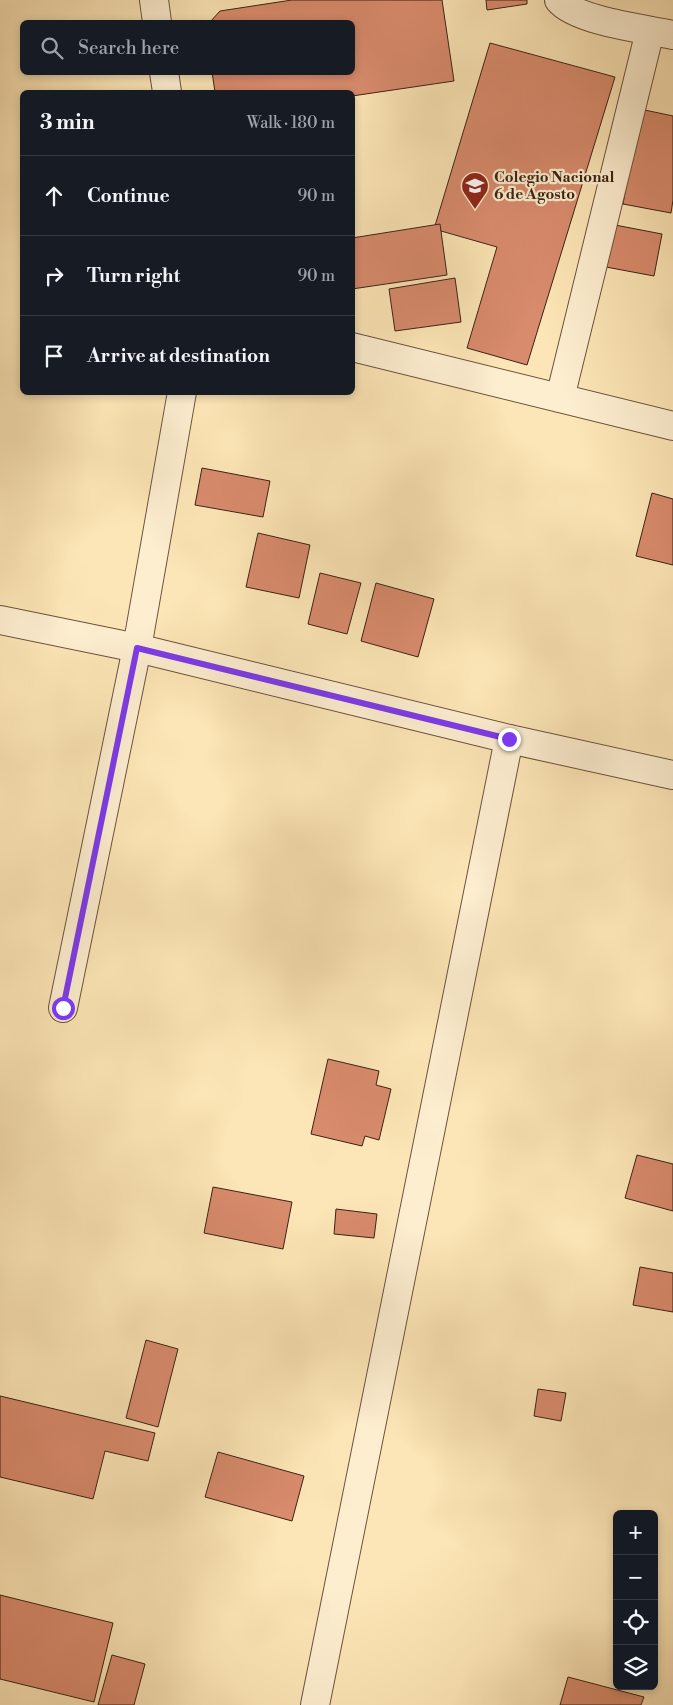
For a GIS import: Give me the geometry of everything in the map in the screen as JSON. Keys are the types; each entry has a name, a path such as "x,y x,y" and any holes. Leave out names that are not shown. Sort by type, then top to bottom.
{"street":[{"path":"154,0 157,20"},
{"path":"559,0 564,7 585,17 662,33 560,398"},
{"path":"164,75 167,90"},
{"path":"355,348 673,426"},
{"path":"63,1008 137,648 181,395"},
{"path":"0,620 137,648 509,739 673,775"},
{"path":"315,1705 509,739"}],"building":[{"path":"292,0 442,0 454,81 355,96 355,90 215,90 212,75 355,75 355,20 212,20 220,11"},
{"path":"486,0 527,0 527,4 487,10"},
{"path":"490,43 615,77 527,365 467,348 497,247 434,229"},
{"path":"640,109 673,116 673,200 671,213 623,204"},
{"path":"440,224 447,275 355,289 355,238"},
{"path":"615,225 662,234 654,276 606,267"},
{"path":"455,278 461,322 395,331 389,289"},
{"path":"202,468 270,481 263,517 195,505"},
{"path":"652,493 673,499 673,565 636,556"},
{"path":"258,533 310,545 299,598 246,587"},
{"path":"320,573 361,583 347,634 308,624"},
{"path":"376,583 434,599 418,657 361,641"},
{"path":"328,1059 379,1071 376,1085 391,1089 379,1140 365,1136 362,1146 311,1134"},
{"path":"637,1155 673,1164 673,1211 625,1198"},
{"path":"213,1187 292,1202 283,1249 204,1233"},
{"path":"336,1209 377,1214 374,1238 334,1234"},
{"path":"640,1267 673,1273 673,1312 633,1305"},
{"path":"146,1340 178,1349 158,1427 126,1418"},
{"path":"538,1389 566,1393 561,1421 534,1416"},
{"path":"0,1396 155,1433 148,1461 105,1451 93,1499 0,1477"},
{"path":"218,1452 304,1476 292,1521 205,1497"},
{"path":"0,1595 113,1623 94,1702 0,1679"},
{"path":"112,1655 145,1664 134,1705 98,1705"},
{"path":"568,1677 644,1697 641,1705 560,1705"}],"place":[{"name":"Colegio Nacional 6 de Agosto","path":"475,210"}],"route":[{"path":"63,1008 137,648 509,739"}]}
